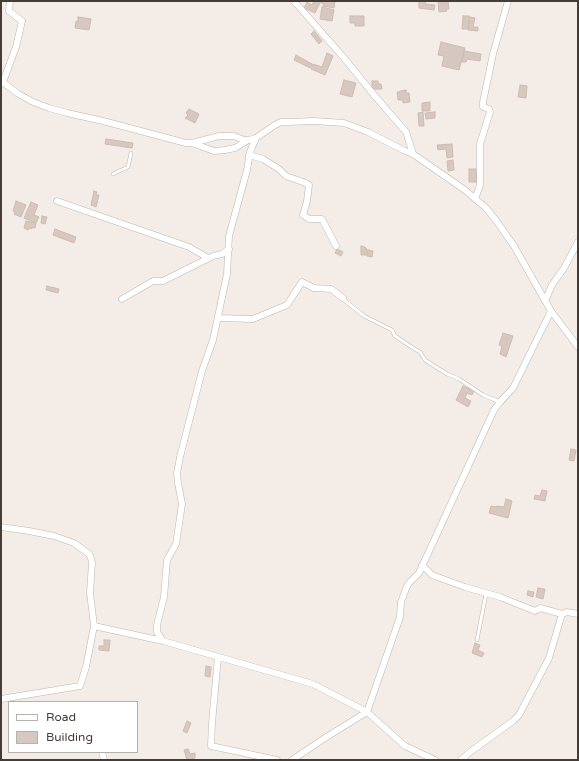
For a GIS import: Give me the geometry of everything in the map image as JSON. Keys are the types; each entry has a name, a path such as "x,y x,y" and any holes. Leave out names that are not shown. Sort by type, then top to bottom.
{"street":[{"path":"10,1 9,11 22,21 16,47 2,82 33,102 67,113 107,122 180,142 192,143 214,151 235,148 249,140 256,138 281,122 314,121 344,123 368,132 413,154 435,168 486,208 514,246 551,311 578,347"},
{"path":"294,1 406,132 413,154"},
{"path":"475,198 480,185 480,144 490,112 489,109 483,107 483,102 493,54 507,1"},
{"path":"192,143 219,136 234,136 244,140 249,140"},
{"path":"163,641 157,632 157,625 164,597 167,560 176,544 180,518 182,500 177,473 202,372 213,340 227,274 229,236 250,155 256,138"},
{"path":"250,155 263,159 279,169 286,176 309,185 303,215 309,219 322,219 336,246"},
{"path":"57,201 189,247 208,258"},
{"path":"545,301 552,285 564,268 578,242"},
{"path":"122,299 153,280 164,281 208,258 222,254 228,249"},
{"path":"218,318 253,319 286,305 302,282 314,288 331,288 343,298"},
{"path":"292,760 366,712 400,617 402,598 409,583 418,575 494,410 513,388 551,311"},
{"path":"1,527 29,530 54,536 74,543 89,554 92,563 90,593 94,626 86,667 80,686 1,699"},
{"path":"422,565 432,575 464,587 500,597 535,611 540,608 562,614 567,612 578,614"},
{"path":"461,760 519,715 549,658 562,614"},
{"path":"94,626 163,641 313,684 366,712 405,746 436,760"},
{"path":"218,657 211,746 277,760"}],"lane":[{"path":"112,174 128,167 131,153"},
{"path":"343,298 364,316 392,330 395,336 420,352 425,360 447,374 459,379 483,395 500,402"},
{"path":"477,640 486,594"}],"building":[{"path":"314,1 321,1 315,13 304,8 307,2 312,5"},
{"path":"322,1 335,2 334,8 323,6 324,4 321,3"},
{"path":"419,1 426,1 425,4 435,5 434,10 419,8"},
{"path":"438,1 448,1 449,9 446,9 447,11 439,12"},
{"path":"322,7 334,10 332,21 320,19"},
{"path":"350,16 364,16 364,26 355,26 355,23 350,23"},
{"path":"463,16 469,16 468,29 462,29"},
{"path":"78,17 91,19 89,30 75,28 76,21 78,22"},
{"path":"470,17 475,18 473,27 478,27 478,31 468,30"},
{"path":"314,31 322,41 319,44 311,34"},
{"path":"441,42 465,48 459,70 442,66 444,56 438,55"},
{"path":"464,51 481,54 480,61 467,59 466,62 462,62"},
{"path":"327,53 333,56 325,75 311,69 313,64 322,67"},
{"path":"296,55 312,64 310,68 294,60"},
{"path":"344,80 356,83 352,97 340,94"},
{"path":"372,81 378,81 378,84 381,84 382,89 372,89"},
{"path":"520,85 527,86 526,98 518,97"},
{"path":"406,90 406,93 409,93 410,102 403,103 403,100 398,100 397,92"},
{"path":"430,102 430,111 422,111 422,103"},
{"path":"189,109 199,114 195,123 185,118 188,115 186,113"},
{"path":"423,112 424,126 419,126 418,113"},
{"path":"435,112 435,118 426,119 425,113"},
{"path":"106,139 133,143 132,148 105,144"},
{"path":"452,144 453,157 447,158 446,149 438,150 437,145"},
{"path":"453,160 454,170 448,171 447,161"},
{"path":"469,169 476,169 477,182 469,182"},
{"path":"94,191 97,192 96,195 99,195 96,207 91,205"},
{"path":"16,201 26,205 21,217 14,214 15,212 13,211"},
{"path":"31,202 38,205 34,215 39,217 36,223 24,218"},
{"path":"42,216 47,217 45,224 41,223"},
{"path":"26,221 36,223 35,228 32,227 32,229 29,228 28,230 24,228"},
{"path":"55,229 76,237 74,243 53,235"},
{"path":"361,246 367,249 367,255 361,255"},
{"path":"337,249 343,252 341,256 335,253"},
{"path":"368,250 373,251 372,257 367,256"},
{"path":"47,286 59,289 58,293 46,290"},
{"path":"503,333 513,336 506,357 500,354 502,346 499,345"},
{"path":"463,386 474,391 472,395 467,393 465,398 471,401 468,407 456,400"},
{"path":"571,449 576,450 574,461 569,460"},
{"path":"542,490 547,491 545,501 534,499 535,495 540,496"},
{"path":"506,499 512,501 508,518 489,513 491,506 504,507"},
{"path":"538,588 545,589 543,599 536,597"},
{"path":"528,591 534,592 533,597 527,595"},
{"path":"104,640 110,640 109,651 99,650 99,646 104,646"},
{"path":"475,643 480,645 478,650 484,653 482,657 472,653"},
{"path":"206,666 211,667 210,677 205,676"},
{"path":"187,721 191,723 187,733 183,731"},
{"path":"188,749 190,754 195,753 195,758 187,760 184,750"}]}
